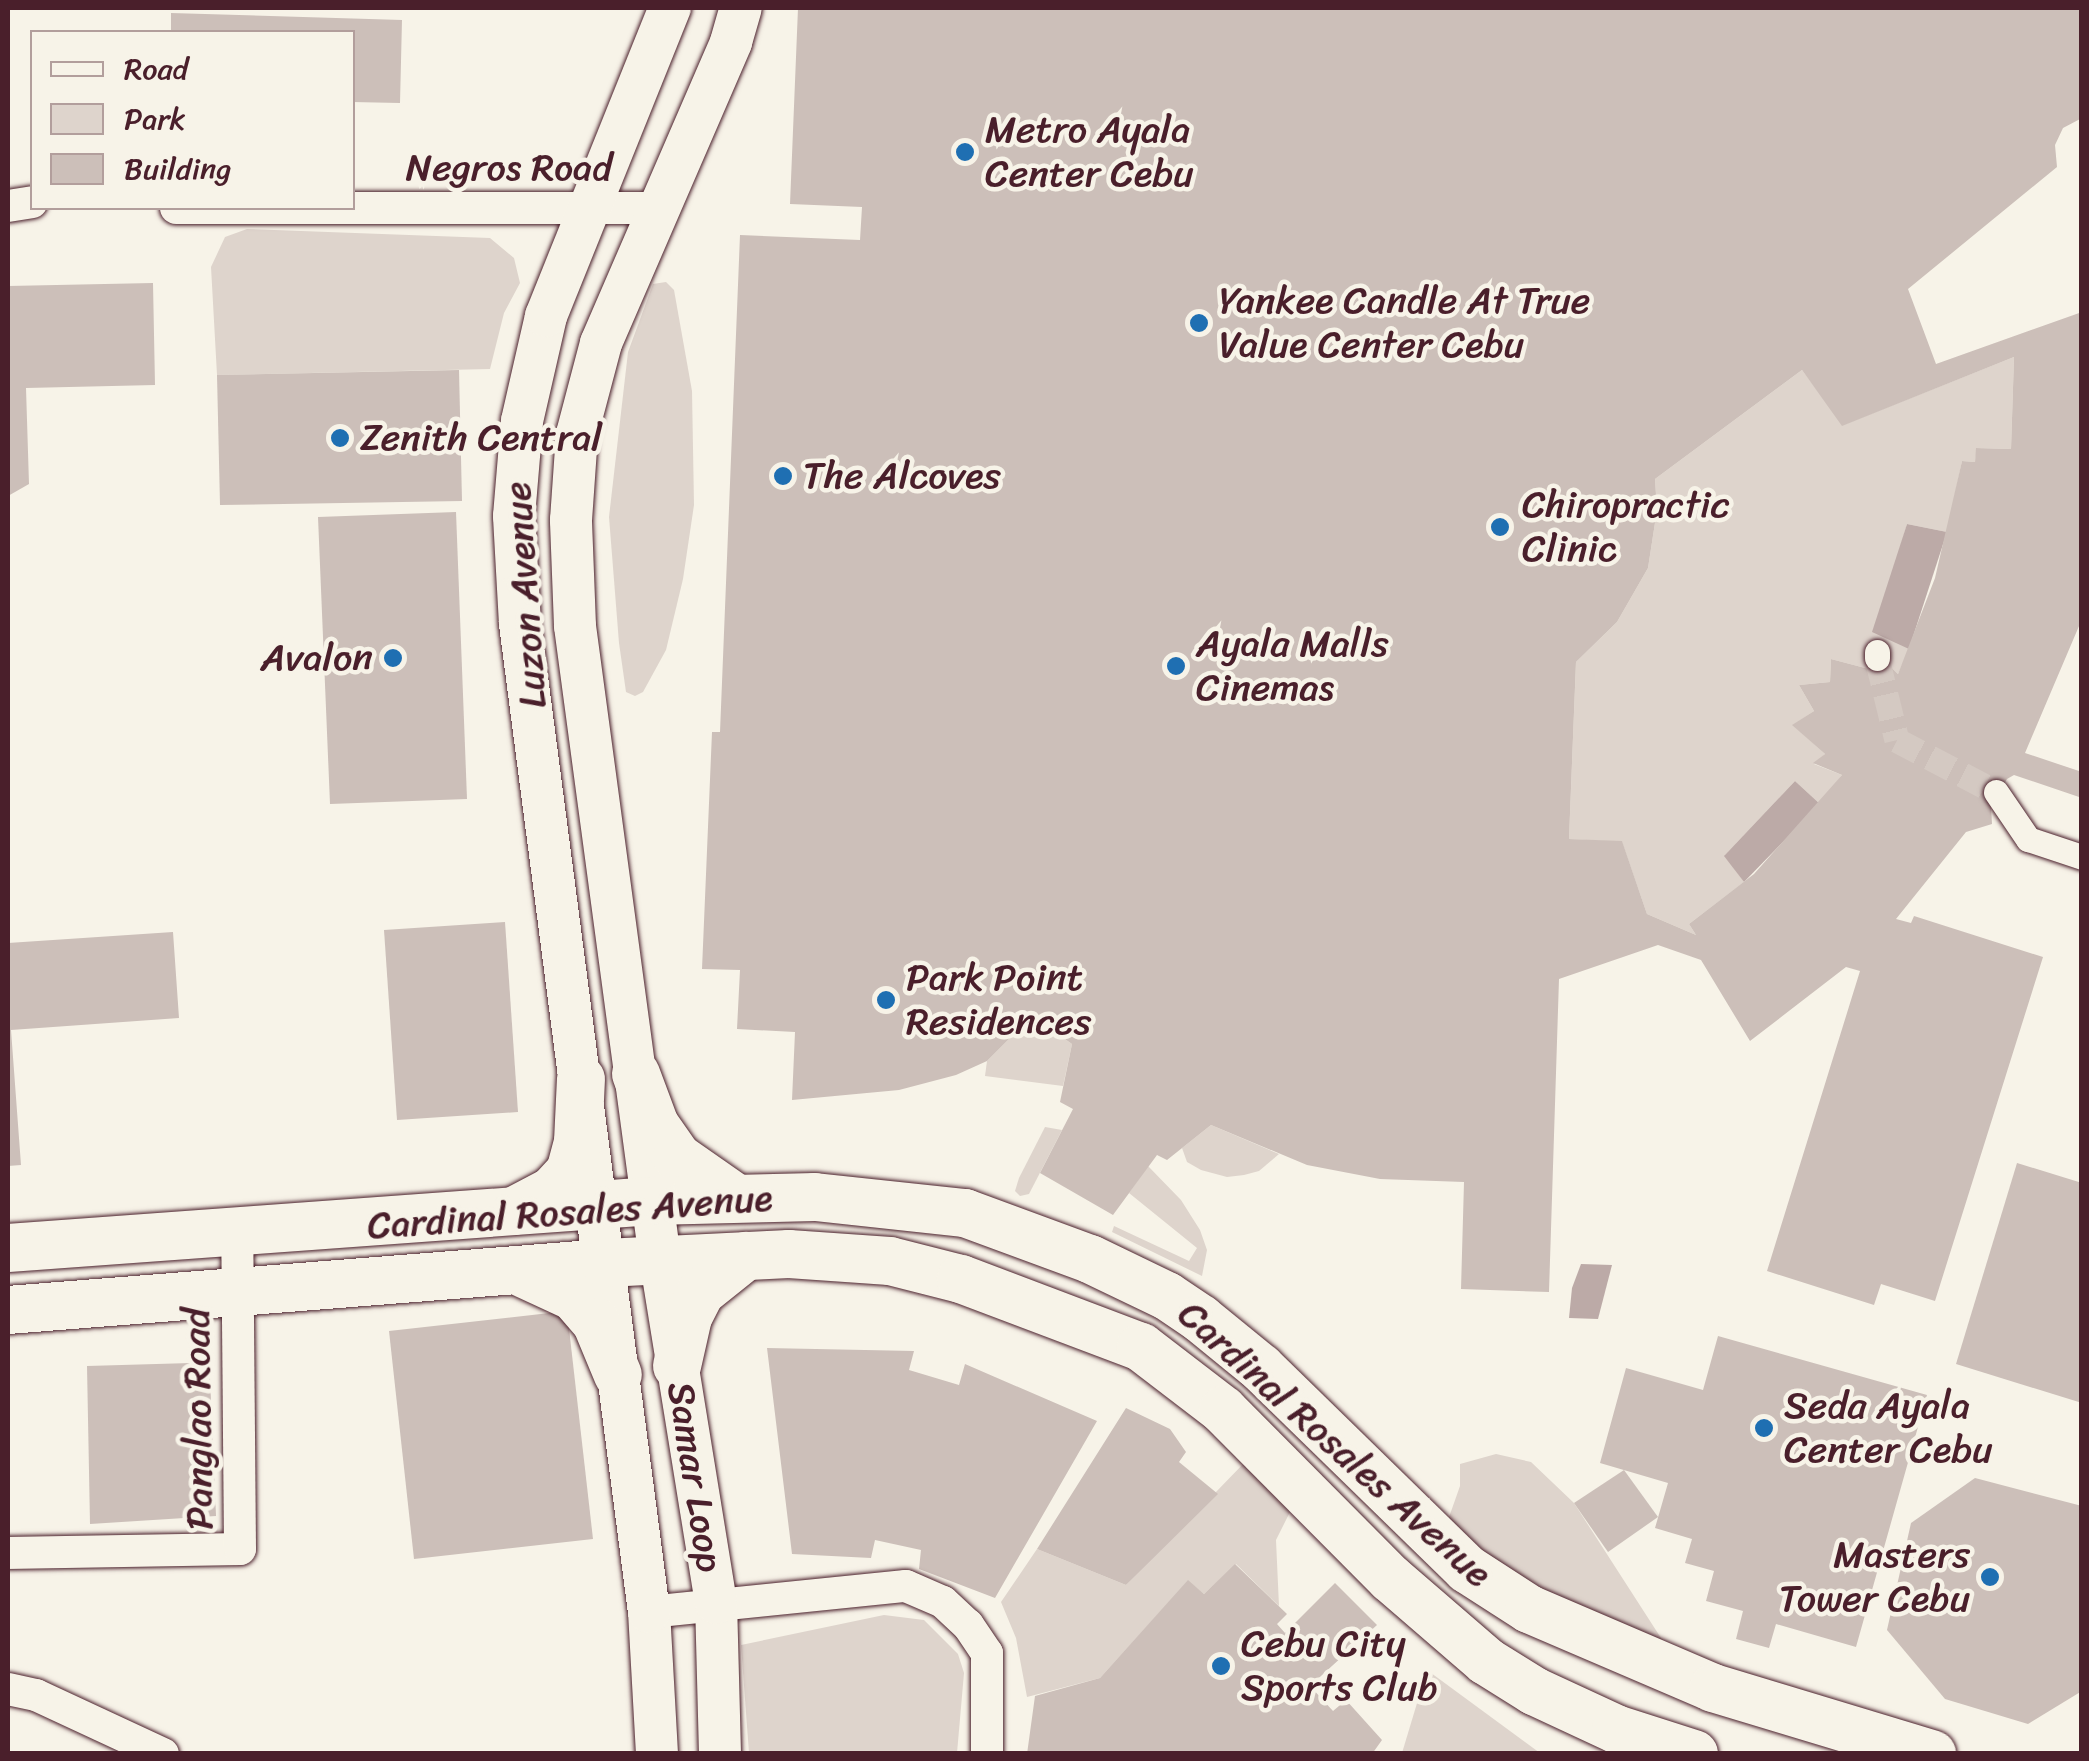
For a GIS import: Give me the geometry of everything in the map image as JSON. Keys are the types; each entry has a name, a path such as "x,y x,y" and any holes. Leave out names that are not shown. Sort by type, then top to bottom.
{"main road":[{"path":"636,1074 655,1125 678,1158 736,1198"},
{"path":"511,1213 552,1192 570,1172 578,1142 581,1079"},
{"name":"Cardinal Rosales Avenue","path":"8,1248 237,1235 652,1201 814,1197 965,1213 1090,1259 1167,1296 1201,1319 1261,1368 1467,1569 1529,1609 1713,1688 1932,1754"},
{"name":"Cardinal Rosales Avenue","path":"8,1310 237,1295 604,1263 746,1256 815,1254 890,1261 961,1279 1141,1347 1223,1410 1390,1578 1486,1661 1534,1691 1616,1730 1694,1754"},
{"path":"677,1366 688,1317 701,1292 746,1256"},
{"path":"518,1270 574,1298 596,1322 618,1375"}],"street":[{"name":"Luzon Avenue","path":"598,1206 520,624 514,516 522,421 542,334 670,8"},
{"name":"Luzon Avenue","path":"652,1201 575,626 571,520 577,434 601,343 662,208 741,8"},
{"name":"Negros Road","path":"355,208 662,208"},
{"path":"1996,792 2028,839 2082,856"},
{"name":"Samar Loop","path":"652,1201 716,1604 720,1754"},
{"name":"Samar Loop","path":"598,1206 649,1612 657,1754"},
{"name":"Panglao Road","path":"8,1553 240,1549 237,1235"},
{"path":"649,1612 906,1586 943,1602 968,1624 987,1653 987,1754"},
{"path":"8,1689 36,1695 162,1754"}],"green space":[{"path":"247,229 490,238 514,258 520,283 504,313 490,369 217,375 211,267 225,237"},
{"path":"666,282 674,290 692,391 694,505 683,579 666,650 643,692 635,696 626,692 609,517 628,352 653,284"},
{"path":"2014,357 2011,449 1977,448 1975,462 1962,461 1947,532 1907,524 1892,576 1909,649 1898,674 1886,662 1868,661 1869,669 1831,659 1830,682 1799,685 1814,711 1793,725 1825,754 1814,764 1842,775 1820,804 1795,781 1725,855 1744,882 1689,924 1696,935 1647,914 1622,842 1569,839 1576,662 1617,622 1648,568 1657,510 1655,479 1802,370 1843,425"},
{"path":"1032,1016 1072,1044 1063,1086 985,1076 987,1061"},
{"path":"1211,1125 1279,1154 1259,1171 1244,1175 1227,1177 1201,1170 1187,1162 1182,1148"},
{"path":"1045,1127 1062,1130 1029,1194 1020,1196 1015,1191 1019,1178"},
{"path":"1148,1166 1181,1200 1200,1230 1207,1250 1202,1276 1112,1232 1114,1226 1189,1261 1197,1248 1129,1193"},
{"path":"1496,1454 1531,1462 1574,1503 1670,1652 1483,1560 1448,1520 1460,1486 1460,1464"},
{"path":"1245,1462 1291,1510 1276,1540 1279,1606 1236,1564 1204,1594 1188,1581 1100,1678 1027,1697 1016,1638 1001,1602 1037,1549 1126,1585"},
{"path":"884,1615 924,1620 958,1654 964,1673 957,1753 749,1753 741,1645"},
{"path":"1427,1670 1540,1753 1402,1753"}],"shaded area":[{"path":"1907,524 1947,532 1909,649 1872,632"},
{"path":"1795,781 1820,804 1744,882 1724,856"},
{"path":"1581,1264 1612,1265 1598,1319 1569,1318 1572,1288"}],"building":[{"path":"798,8 2082,8 2082,118 2063,128 2055,145 2057,167 1908,289 1936,364 2082,312 2082,619 2025,753 2082,772 2082,798 2014,775 2007,779 1991,807 1992,824 1966,832 1896,919 1911,923 1914,916 2043,957 1935,1301 1881,1284 1874,1305 1767,1271 1860,971 1846,967 1750,1041 1701,960 1658,945 1559,979 1549,1292 1461,1289 1464,1182 1380,1179 1307,1165 1211,1125 1167,1160 1157,1155 1113,1215 1040,1173 1073,1109 1060,1102 1072,1044 1032,1016 987,1061 956,1075 899,1090 792,1100 795,1032 737,1029 740,970 702,969 712,732 720,732 740,235 860,240 862,207 790,204","holes":["2014,357 2011,449 1976,448 1975,462 1962,461 1935,578 1898,674 1886,662 1868,661 1869,669 1831,659 1830,682 1799,685 1814,711 1792,725 1825,754 1813,763 1842,775 1754,874 1689,924 1696,935 1647,914 1622,841 1569,839 1576,662 1617,622 1648,568 1657,510 1655,479 1802,370 1842,426"]},
{"path":"171,13 402,20 400,103 355,102 355,30 171,30"},
{"path":"153,283 155,385 26,388 29,484 8,496 8,286"},
{"name":"Zenith Central","path":"459,370 462,501 220,505 217,375"},
{"name":"Avalon","path":"456,512 467,799 330,804 318,517"},
{"path":"505,922 518,1112 397,1120 384,930"},
{"path":"173,932 179,1018 11,1030 21,1165 8,1166 8,943"},
{"path":"2017,1163 2082,1183 2082,1403 1956,1364"},
{"path":"567,1311 593,1539 414,1559 389,1331"},
{"path":"1718,1336 1927,1395 1856,1647 1776,1624 1769,1648 1736,1639 1743,1611 1706,1601 1714,1571 1685,1563 1692,1539 1655,1528 1668,1483 1600,1463 1626,1368 1703,1390"},
{"path":"767,1348 914,1351 909,1370 959,1385 965,1364 1097,1421 995,1598 919,1569 921,1550 875,1540 871,1558 792,1554"},
{"path":"191,1363 210,1378 216,1516 90,1524 87,1366"},
{"path":"1126,1408 1170,1429 1186,1452 1179,1462 1218,1494 1126,1585 1037,1549"},
{"path":"1624,1470 1658,1517 1608,1552 1574,1503"},
{"name":"Masters Tower Cebu","path":"1975,1478 2082,1506 2082,1691 2028,1724 1945,1699 1887,1630 1911,1523"},
{"name":"Cebu City Sports Club","path":"1235,1564 1287,1614 1277,1624 1285,1633 1335,1583 1377,1625 1310,1686 1333,1711 1346,1700 1382,1740 1372,1754 1027,1754 1035,1696 1100,1678 1188,1580 1204,1594"}],"tunnel":[{"path":"1877,658 1897,740 1996,792"}],"place":[{"name":"Metro Ayala Center Cebu","path":"965,152"},
{"name":"Yankee Candle At True Value Center Cebu","path":"1199,323"},
{"name":"Zenith Central","path":"340,438"},
{"name":"The Alcoves","path":"783,476"},
{"name":"Chiropractic Clinic","path":"1500,527"},
{"name":"Avalon","path":"393,658"},
{"name":"Ayala Malls Cinemas","path":"1176,666"},
{"name":"Park Point Residences","path":"886,1000"},
{"name":"Seda Ayala Center Cebu","path":"1764,1428"},
{"name":"Masters Tower Cebu","path":"1990,1577"},
{"name":"Cebu City Sports Club","path":"1221,1666"}]}
